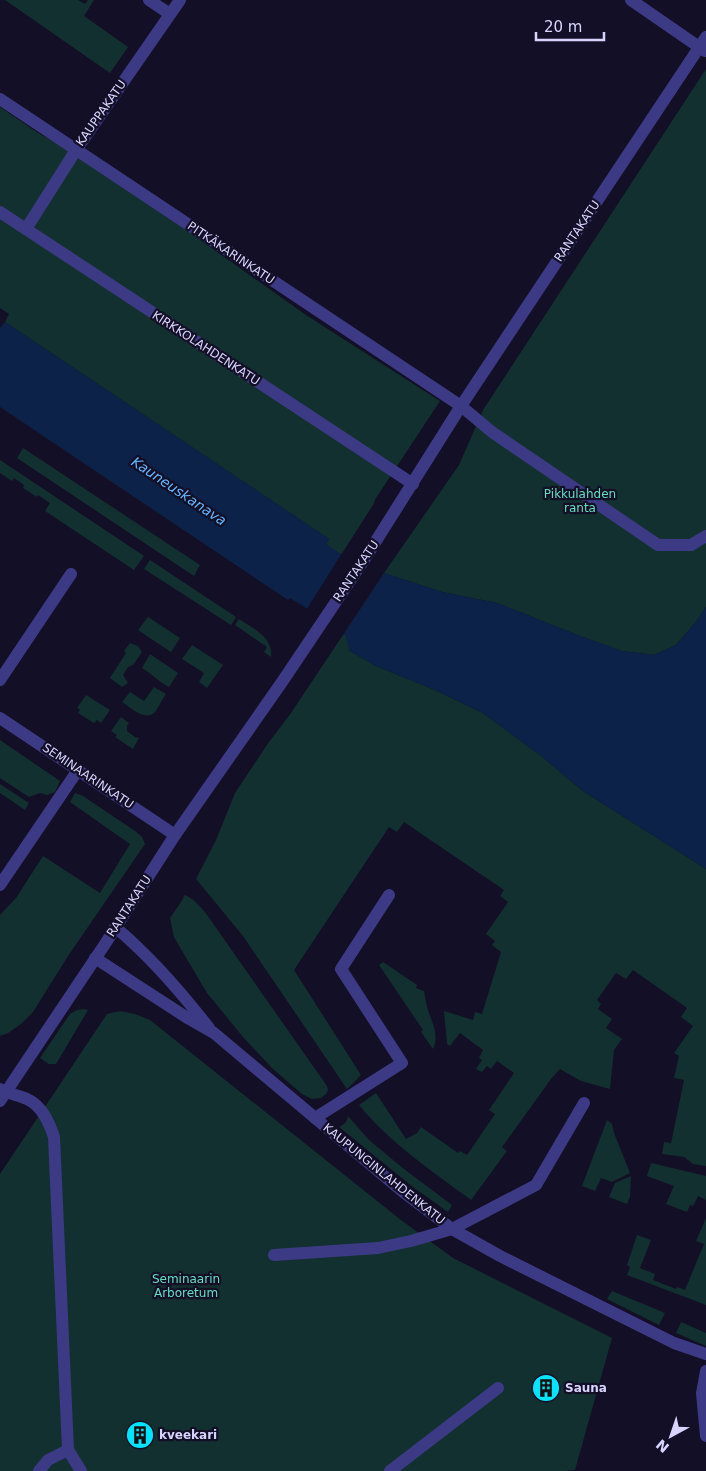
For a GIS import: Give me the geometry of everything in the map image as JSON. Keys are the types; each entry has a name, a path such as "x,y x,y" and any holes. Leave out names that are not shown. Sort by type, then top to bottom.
{"street":[{"path":"149,0 170,14"},
{"name":"KAUPPAKATU","path":"26,229 76,150 180,0"},
{"path":"631,0 704,45"},
{"name":"RANTAKATU","path":"2,1094 95,958 175,835 364,560 461,406 704,45"},
{"name":"PITKÄKARINKATU","path":"0,99 461,406 492,432 658,545 691,545 706,536"},
{"name":"KIRKKOLAHDENKATU","path":"0,212 413,484"},
{"path":"0,680 72,574"},
{"name":"SEMINAARINKATU","path":"0,718 175,835"},
{"path":"0,885 78,770"},
{"path":"315,1118 402,1063 341,969 389,894"},
{"name":"KAUPUNGINLAHDENKATU","path":"115,927 169,980 214,1033 402,1191 452,1229 500,1256 674,1343 706,1354"},
{"name":"KAUPUNGINLAHDENKATU","path":"95,958 214,1033"},
{"path":"2,1094 28,1099 37,1106 45,1115 54,1137 68,1450 81,1471"},
{"path":"274,1255 378,1248 452,1229 536,1185 584,1103"},
{"path":"706,1371 702,1393 706,1436"},
{"path":"390,1471 498,1388"},
{"path":"39,1471 48,1460 68,1450"}],"green space":[{"path":"5,0 78,0 85,4 88,0 94,0 84,16 128,47 110,73"},
{"name":"Pikkulahden ranta","path":"706,69 706,607 676,645 654,655 622,651 497,603 442,592 384,573 459,465 483,410"},
{"path":"0,107 182,227 306,315 440,401 341,555 325,544 329,539 5,322 9,314 0,308"},
{"path":"23,448 200,565 194,576 17,458"},
{"path":"0,460 144,556 134,570 45,511 50,503 23,488 24,485 14,478 12,481 0,473"},
{"path":"150,560 236,617 231,625 144,569"},
{"path":"148,617 180,638 171,652 138,630"},
{"path":"239,619 266,639 271,650 271,657 264,652 267,647 235,625"},
{"path":"345,632 350,651 376,666 435,690 483,713 540,755 583,791 706,869 706,1166 693,1164 684,1157 662,1154 664,1142 671,1143 684,1080 674,1078 679,1056 674,1053 693,1026 681,1017 687,1008 633,970 626,979 616,973 597,1000 601,1004 598,1009 612,1019 606,1028 622,1039 614,1050 610,1089 581,1081 560,1069 502,1147 507,1151 471,1200 412,1156 371,1119 359,1105 376,1093 406,1139 417,1133 421,1127 458,1153 460,1151 467,1155 495,1114 489,1110 514,1073 497,1061 491,1069 487,1066 482,1072 476,1069 482,1060 479,1058 483,1050 460,1033 450,1046 447,1044 444,1011 473,1020 475,1012 482,1014 501,952 492,945 495,941 486,934 508,902 500,896 504,890 404,822 397,832 389,827 294,970 361,1075 347,1089 243,936 196,879 216,840 235,793"},
{"path":"130,643 138,646 142,652 123,675 128,683 122,687 110,678"},
{"path":"192,645 223,665 207,688 199,682 204,673 182,659"},
{"path":"150,654 178,673 169,687 142,668"},
{"path":"154,687 166,694 155,712 151,715 147,716 138,713 122,702 130,692 144,701"},
{"path":"86,695 110,710 101,723 97,720 94,723 78,713 80,710 77,708"},
{"path":"121,717 129,723 127,731 139,738 133,749 115,737 117,735 111,731"},
{"path":"0,740 60,781 55,792 47,795 40,793 29,797 0,778"},
{"path":"0,784 29,803 25,810 0,793"},
{"path":"75,793 83,796 135,831 142,837 145,844 68,956 33,1012 21,1024 0,1036 0,915 16,898 43,856 100,893 130,844 70,802"},
{"path":"184,895 193,900 205,912 327,1086 326,1094 321,1098 312,1099 302,1094 272,1068 243,1037 207,993 174,937 170,918"},
{"path":"383,962 417,985 416,988 424,991 436,1038 433,1049 421,1032 423,1030 379,965"},
{"path":"84,1009 88,1010 56,1064 49,1064 40,1058 70,1014"},
{"name":"Seminaarin Arboretum","path":"120,1011 150,1020 401,1220 453,1258 612,1338 575,1470 0,1471 0,1174 107,1014"},
{"path":"348,1116 369,1140 452,1205 448,1212 413,1187 339,1127 345,1123"},
{"path":"607,1120 612,1124 630,1173 612,1182 601,1178 595,1191 582,1186"},
{"path":"651,1163 706,1176 706,1200 698,1196 693,1206 690,1205 687,1212 666,1204 674,1186 647,1176"},
{"path":"631,1176 630,1197 627,1204 609,1197 615,1183"},
{"path":"706,1218 706,1305 627,1275 630,1267 627,1265 637,1235 651,1240 640,1268 655,1274 653,1280 676,1289 677,1287 685,1290 704,1244 696,1241"},
{"path":"612,1291 665,1313 659,1325 607,1299"},
{"path":"681,1322 706,1333 706,1346 676,1333"}],"water":[{"name":"Kauneuskanava","path":"5,322 329,539 326,544 364,570 369,563 384,573 442,592 497,603 622,651 654,655 676,645 706,607 706,869 583,791 540,755 483,713 435,690 376,666 350,651 344,632 290,598 288,600 0,407 0,328"}],"pier":[{"path":"342,553 363,567 367,562 384,573 343,635 305,612"}],"place":[{"name":"Sauna","path":"546,1388"},
{"name":"kveekari","path":"140,1435"}]}
